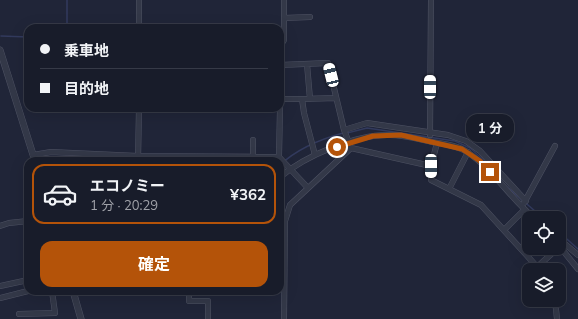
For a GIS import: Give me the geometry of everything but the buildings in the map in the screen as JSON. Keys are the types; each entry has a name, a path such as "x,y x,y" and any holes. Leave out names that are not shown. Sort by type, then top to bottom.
{"street":[{"path":"139,0 139,24"},
{"path":"284,0 284,40"},
{"path":"430,141 431,0"},
{"path":"284,18 310,17"},
{"path":"0,50 34,157"},
{"path":"307,64 310,99"},
{"path":"284,65 328,64 344,130 351,148 431,166"},
{"path":"284,99 336,98"},
{"path":"302,99 304,113 315,155"},
{"path":"138,157 139,112"},
{"path":"196,157 279,157 280,112"},
{"path":"344,130 367,123 448,135 466,141 480,151 526,201"},
{"path":"284,174 315,155 348,143 373,136 401,135 462,149 468,152 480,161 526,211"},
{"path":"253,140 253,156"},
{"path":"462,149 466,141"},
{"path":"437,143 431,166 431,180 482,205 534,263"},
{"path":"504,230 523,208 555,146"},
{"path":"284,221 290,205 351,148"},
{"path":"37,157 51,152 124,157"},
{"path":"449,189 468,152"},
{"path":"284,162 308,188"},
{"path":"0,226 9,223 24,221"},
{"path":"566,249 578,256"},
{"path":"566,253 578,269"},
{"path":"544,263 551,255"},
{"path":"0,286 24,281"},
{"path":"0,298 24,291"},
{"path":"20,314 35,316 55,313 53,295"},
{"path":"74,295 81,319"},
{"path":"189,295 189,301 208,301 208,319"},
{"path":"283,295 284,319"},
{"path":"556,307 558,319"}],"waterway":[{"path":"67,0 67,24"},
{"path":"1,36 24,37"},
{"path":"347,133 367,128 455,141 470,148 488,164 499,178"},
{"path":"284,162 310,145 343,133"},
{"path":"507,187 535,211"},
{"path":"566,238 578,249"}],"route":[{"path":"337,147 373,136 401,135 462,149 480,161 490,172"}]}
